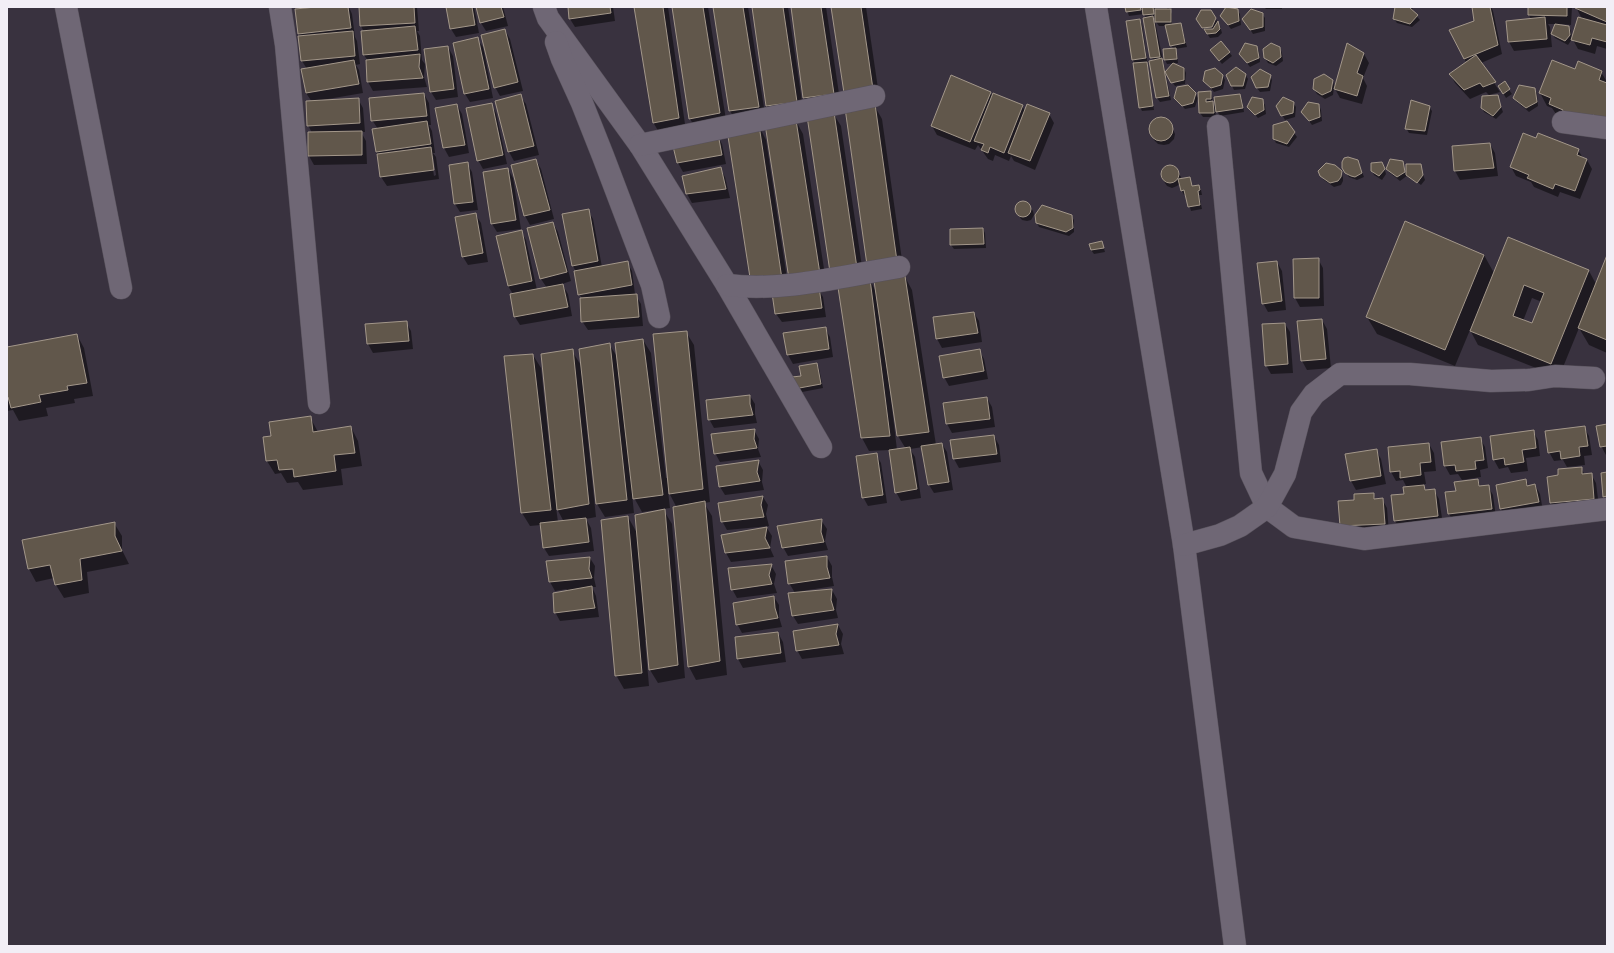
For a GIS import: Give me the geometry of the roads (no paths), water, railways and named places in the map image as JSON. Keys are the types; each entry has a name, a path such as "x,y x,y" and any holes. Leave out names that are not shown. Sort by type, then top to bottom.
{"street":[{"path":"66,7 121,288"},
{"path":"280,7 287,53 318,402"},
{"path":"1096,7 1184,545 1235,946"},
{"path":"546,12 640,145 727,285 821,447"},
{"path":"546,12 562,60 604,156 652,285 659,317"},
{"path":"640,145 874,96"},
{"path":"1563,122 1607,128"},
{"path":"1218,126 1251,473 1267,507 1294,527 1364,539 1607,509"},
{"path":"727,285 743,287 791,285 899,267"},
{"path":"1184,545 1220,535 1240,526 1267,507 1285,474 1301,412 1314,394 1340,374 1410,374 1491,382 1529,380 1555,376 1594,378"}]}
